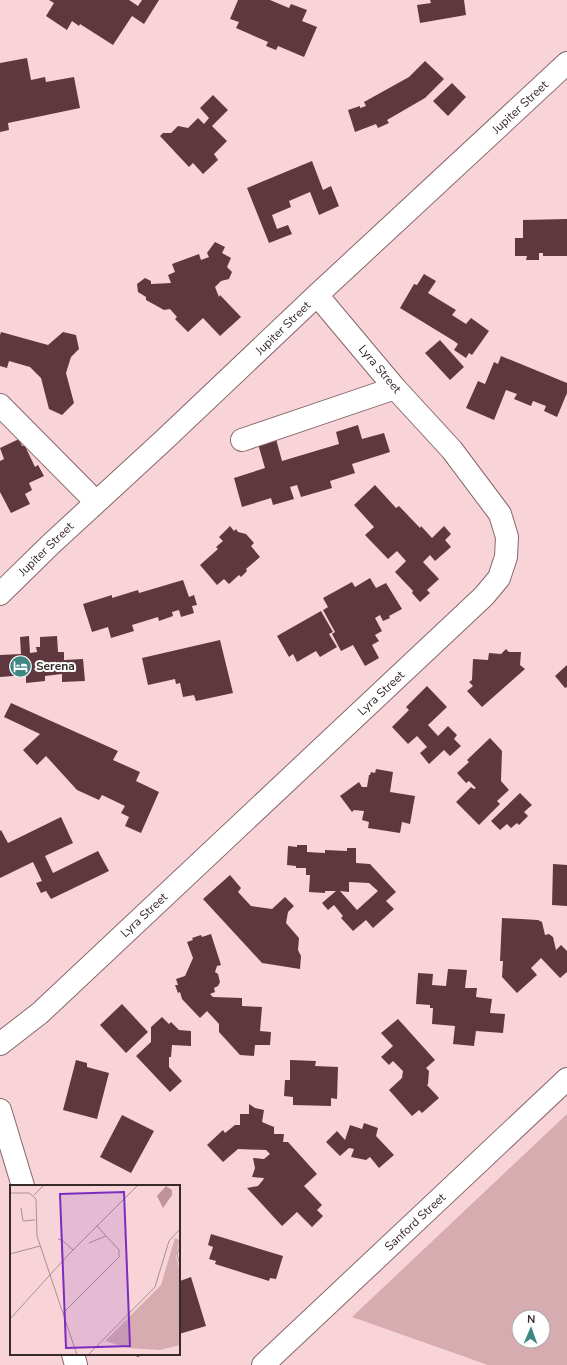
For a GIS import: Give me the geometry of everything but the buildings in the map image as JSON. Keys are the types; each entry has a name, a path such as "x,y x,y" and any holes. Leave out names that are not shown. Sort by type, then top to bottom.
{"street":[{"name":"Jupiter Street","path":"0,594 317,295 567,63"},
{"name":"Lyra Street","path":"0,1044 40,1013 484,596 499,578 506,557 507,537 500,514 452,450 395,388 317,295"},
{"path":"242,440 395,388"},
{"path":"0,405 96,502"},
{"name":"Sanford Street","path":"263,1365 567,1078"},
{"path":"0,1110 23,1185"},
{"path":"73,1355 76,1365"}],"shaded area":[{"path":"567,1114 567,1365 488,1365 352,1317"}],"place":[{"name":"Serena","path":"21,666"}]}
